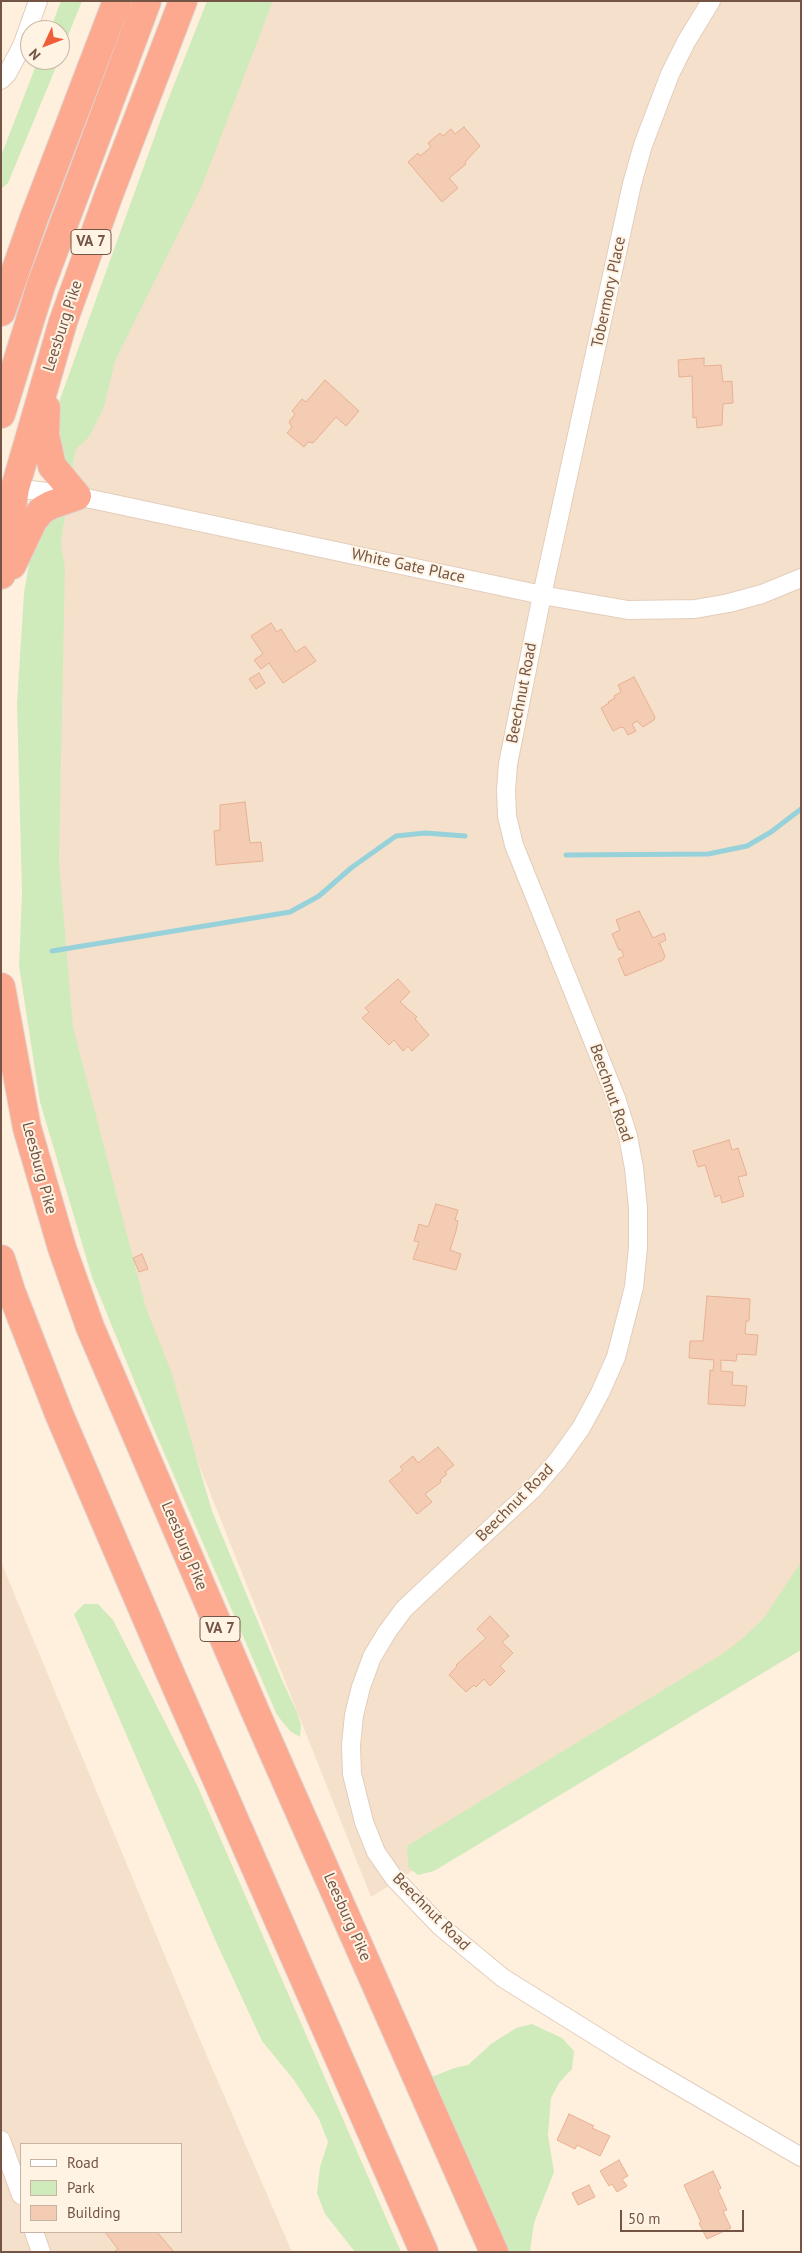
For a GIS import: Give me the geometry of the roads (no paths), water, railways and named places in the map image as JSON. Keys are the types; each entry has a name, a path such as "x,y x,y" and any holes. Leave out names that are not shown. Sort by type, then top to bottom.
{"highway":[{"path":"1,312 34,218 118,1"},
{"path":"1,414 48,267 147,1"},
{"name":"Leesburg Pike","path":"1,575 8,486 108,197 183,1"},
{"path":"1,589 33,521 42,510 77,496 52,466 47,451 45,435 47,372"},
{"name":"Leesburg Pike","path":"1,987 27,1128 62,1248 90,1327 255,1711 494,2252"},
{"path":"1,1259 11,1292 63,1423 175,1684 424,2252"}],"street":[{"path":"1,80 22,46 38,1"},
{"name":"Tobermory Place","path":"542,595 642,145 670,74 686,42 711,1"},
{"name":"White Gate Place","path":"8,486 77,496 542,595 628,610 678,610 738,601 762,594 801,578"},
{"name":"Beechnut Road","path":"542,595 508,764 507,816 514,844 616,1098 628,1136 634,1168 638,1208 638,1247 634,1287 616,1357 600,1393 581,1428 558,1460 532,1490 404,1610 387,1632 372,1658 360,1687 354,1715 351,1745 352,1774 364,1822 376,1852 394,1878 440,1926 510,1983 633,2059 801,2157"},
{"path":"1,2140 20,2192"},
{"path":"34,2233 42,2252"}],"waterway":[{"path":"566,855 708,854 747,846 771,832 801,809"},
{"path":"52,951 290,912 319,896 351,868 396,836 425,833 465,836"}]}
